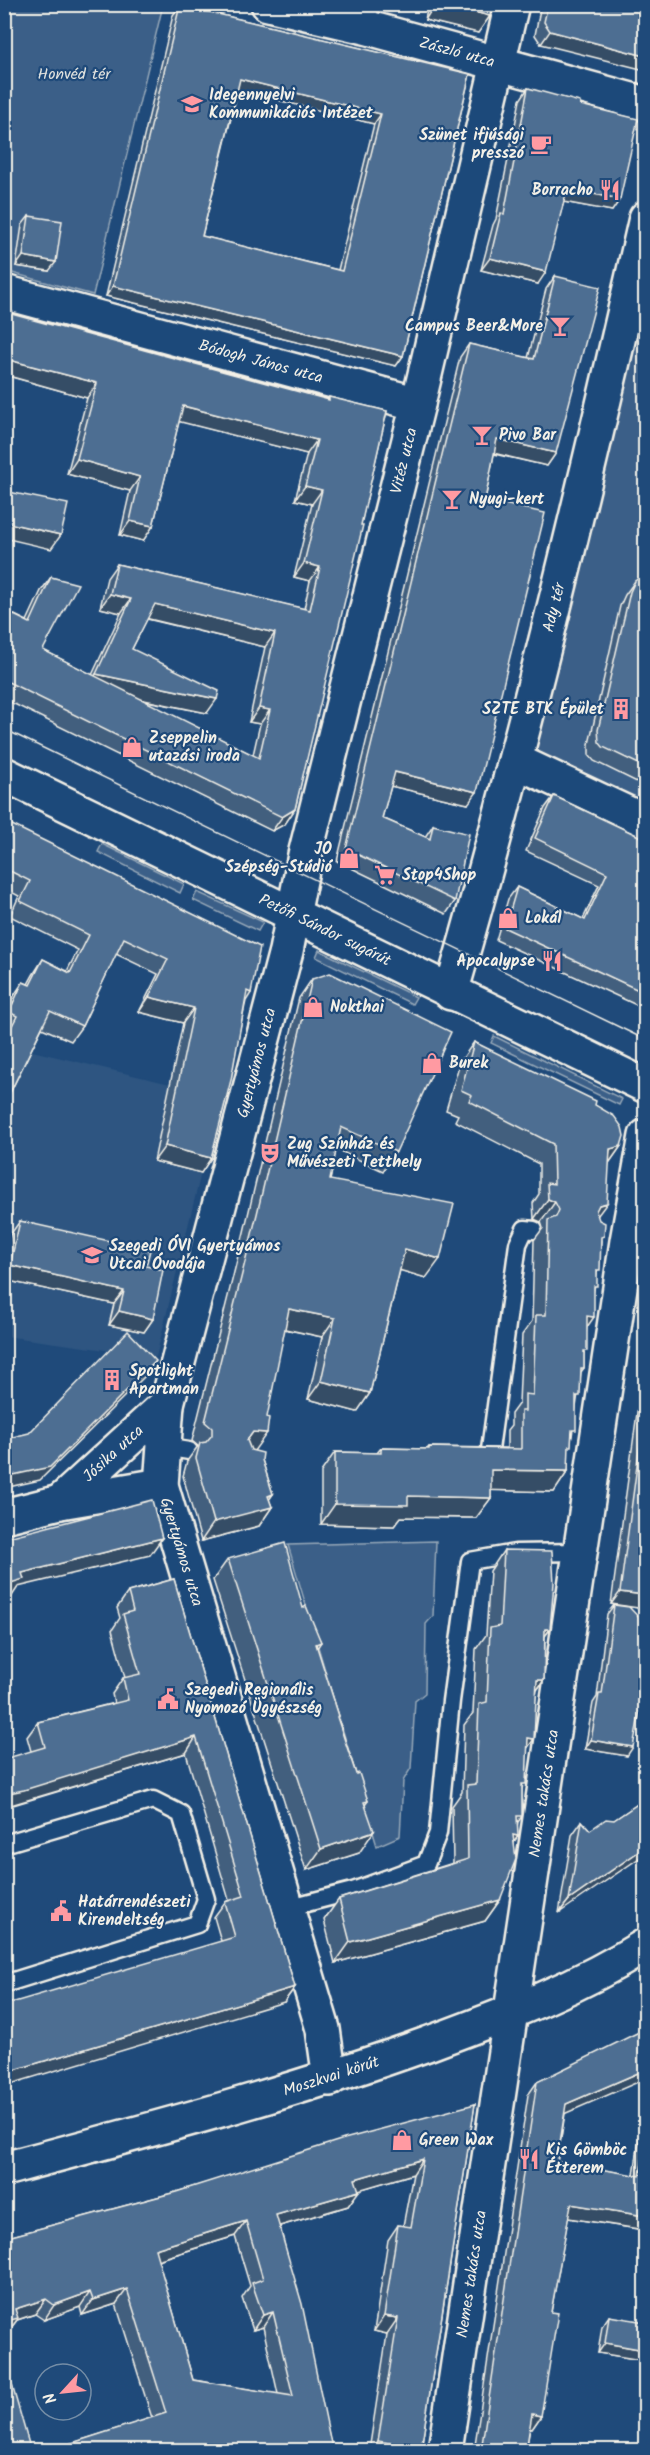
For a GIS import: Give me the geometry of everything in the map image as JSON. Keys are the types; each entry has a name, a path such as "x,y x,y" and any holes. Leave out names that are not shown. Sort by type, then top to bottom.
{"street":[{"name":"Zászló utca","path":"268,4 368,16 497,63 645,104"},
{"name":"Vitéz utca","path":"292,916 305,855 418,404 512,4"},
{"name":"Ady tér","path":"451,993 516,761 591,460 645,218"},
{"name":"Bódogh János utca","path":"4,292 418,404"},
{"path":"516,761 645,822"},
{"name":"Petőfi Sándor sugárút","path":"4,774 645,1086"},
{"name":"Gyertyámos utca","path":"292,916 280,976 167,1404 177,1449 161,1485 323,2029 330,2079"},
{"name":"Nemes takács utca","path":"444,2451 580,1552 621,1239 645,1136"},
{"name":"Jósika utca","path":"60,1502 167,1404"},
{"name":"Jósika utca","path":"4,1516 60,1502 161,1485"},
{"name":"Moszkvai körút","path":"4,2169 215,2113 330,2079 550,1998 606,1970 645,1945"}],"lane":[{"path":"489,1457 499,1400 518,1244 525,1229 534,1230"},
{"path":"287,1908 353,1891 426,1864 438,1833 451,1701 471,1560 515,1553 580,1552"},
{"path":"4,1844 153,1800 181,1814 206,1899 197,1923 4,1984"}],"shaded area":[{"name":"Szegedi ÓVI Gyertyámos Utcai Óvodája","path":"28,1050 170,1084 154,1161 201,1173 156,1357 5,1336 4,1098"}],"green space":[{"name":"Honvéd tér","path":"4,5 163,5 93,295 5,271"},
{"path":"645,214 645,821 516,761"},
{"path":"102,844 184,884 180,893 98,852"},
{"path":"197,892 263,922 258,931 193,900"},
{"path":"319,950 416,997 412,1004 316,957"},
{"path":"494,1036 622,1099 619,1105 491,1043"},
{"path":"436,1541 433,1616 426,1624 425,1693 415,1701 411,1768 403,1781 400,1836 377,1846 288,1545"}],"building":[{"path":"444,4 492,4 490,16"},
{"path":"548,4 645,4 645,56 550,31 544,22"},
{"path":"180,5 470,74 403,356 113,286","holes":["240,79 381,114 342,271 202,236"]},
{"path":"528,88 580,102 580,105 638,119 620,199 567,189 546,272 490,258 501,213 504,214"},
{"path":"29,216 62,221 56,262 23,256"},
{"path":"555,276 600,287 556,453 497,439 485,500 545,513 477,792 395,772 382,818 430,839 433,825 469,834 455,901 346,849 469,344 534,359"},
{"path":"4,312 329,400 329,397 387,411 361,525 363,525 295,809 282,817 4,680 4,610 30,623 51,577 78,584 43,650 259,758 270,710 259,708 275,633 155,604 132,649 219,691 217,699 96,674 131,599 110,594 117,564 310,610 320,567 304,563 322,490 305,486 317,440 183,406 153,526 130,521 140,477 77,459 97,383 9,360 6,374 4,374"},
{"path":"4,491 68,504 61,535 4,522"},
{"name":"SZTE BTK Épület","path":"645,576 645,767 603,747 599,742 598,730 630,592 635,581"},
{"path":"554,796 645,839 645,993 505,928 517,887 585,920 607,873 535,838"},
{"path":"4,821 260,947 251,993 247,991 231,1080 211,1158 165,1146 194,1008 149,997 168,959 124,938 82,1026 50,1011 4,1105 4,1041 17,1016 9,1012 23,982 30,985 43,959 70,973 89,935 20,901 30,881 4,868"},
{"path":"330,973 451,1032 396,1152 341,1127 330,1180 454,1204 440,1259 405,1249 370,1393 321,1381 335,1318 289,1309 267,1417 269,1418 267,1433 253,1432 247,1440 251,1450 263,1453 262,1460 273,1494 268,1496 272,1507 214,1522 196,1458 200,1443 206,1442 212,1435 212,1428 205,1422 312,979"},
{"path":"474,1042 596,1101 595,1105 614,1116 622,1127 624,1136 621,1146 610,1149 607,1203 599,1205 596,1211 599,1220 605,1223 604,1236 601,1237 597,1286 594,1286 594,1317 587,1316 587,1351 584,1351 584,1368 581,1368 580,1396 576,1396 576,1430 572,1430 568,1471 491,1470 491,1498 408,1496 408,1505 335,1504 335,1452 381,1453 381,1448 429,1449 429,1447 521,1449 521,1411 525,1411 525,1394 533,1395 536,1315 546,1315 548,1220 556,1217 559,1210 555,1202 548,1199 547,1183 554,1184 553,1144 469,1101 472,1095 461,1090"},
{"path":"20,1221 150,1250 146,1266 163,1270 153,1319 119,1311 124,1291 10,1265"},
{"path":"128,1331 156,1361 50,1467 4,1477 4,1439 29,1433"},
{"path":"645,1406 645,1595 620,1592"},
{"path":"152,1500 162,1538 22,1573 24,1579 4,1585 4,1538"},
{"path":"285,1543 303,1608 306,1606 321,1642 316,1644 339,1716 337,1717 356,1774 359,1773 368,1801 364,1802 374,1831 321,1849 228,1559"},
{"path":"504,1550 552,1551 554,1583 550,1629 545,1629 544,1680 537,1680 534,1739 528,1738 526,1784 522,1784 522,1816 517,1816 518,1836 513,1835 516,1859 500,1900 350,1942 339,1899 468,1859 467,1785 476,1784 479,1704 487,1702 490,1628 500,1626"},
{"path":"174,1579 295,1987 4,2073 4,2005 235,1937 225,1902 244,1896 196,1737 24,1790 4,1794 4,1759 45,1747 38,1722 128,1700 123,1678 140,1674 123,1614 133,1611 128,1592"},
{"path":"614,1605 629,1607 645,1624 645,1685 633,1747 591,1740 599,1694 602,1694"},
{"path":"645,1799 645,1847 569,1900 582,1821 590,1830 606,1819 614,1820"},
{"path":"645,2029 645,2070 566,2104 557,2162 640,2176 645,2142 645,2216 571,2204 551,2312 558,2313 541,2416 532,2414 526,2451 481,2451 537,2082"},
{"path":"475,2104 421,2449 378,2441 398,2318 384,2316 398,2225 411,2227 423,2159 355,2179 359,2191 276,2215 302,2304 332,2448 356,2451 47,2451 166,2413 127,2289 93,2300 90,2292 54,2305 46,2299 15,2309 18,2318 4,2322 4,2238 176,2192 344,2139","holes":["246,2221 263,2279 252,2283 263,2315 273,2312 293,2396 193,2380 155,2249"]},
{"path":"609,2316 645,2322 645,2350 605,2343"},
{"path":"6,2364 31,2451 4,2451 4,2365"}],"tram line":[{"path":"4,729 646,1040"}],"place":[{"name":"Idegennyelvi Kommunikációs Intézet","path":"192,104"},
{"name":"Szünet ifjúsági presszó","path":"541,144"},
{"name":"Borracho","path":"610,190"},
{"name":"Campus Beer&More","path":"560,326"},
{"name":"Pivo Bar","path":"482,435"},
{"name":"Nyugi-kert","path":"452,499"},
{"name":"SZTE BTK Épület","path":"621,709"},
{"name":"Zseppelin utazási iroda","path":"132,747"},
{"name":"JO Szépség-Stúdió","path":"349,858"},
{"name":"Stop4Shop","path":"385,875"},
{"name":"Lokál","path":"508,918"},
{"name":"Apocalypse","path":"552,961"},
{"name":"Nokthai","path":"313,1007"},
{"name":"Burek","path":"432,1063"},
{"name":"Zug Színház és Művészeti Tetthely","path":"270,1153"},
{"name":"Szegedi ÓVI Gyertyámos Utcai Óvodája","path":"92,1255"},
{"name":"Spotlight Apartman","path":"112,1380"},
{"name":"Szegedi Regionális Nyomozó Ügyészség","path":"168,1699"},
{"name":"Határrendészeti Kirendeltség","path":"61,1911"},
{"name":"Green Wax","path":"402,2140"},
{"name":"Kis Gömböc Étterem","path":"529,2159"}]}
